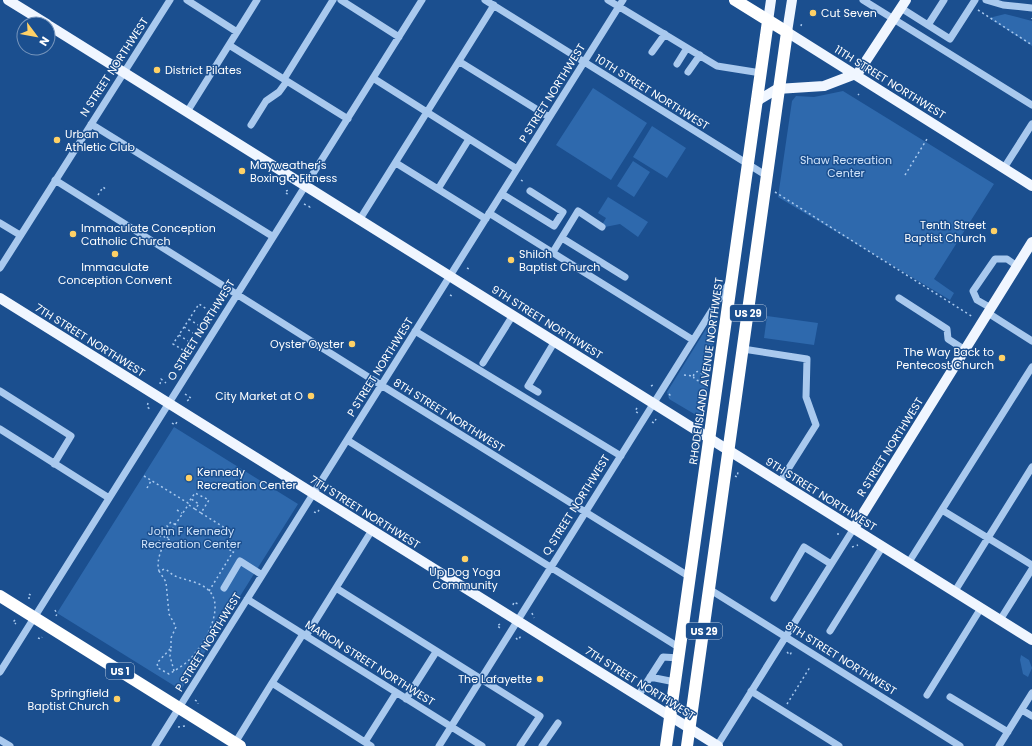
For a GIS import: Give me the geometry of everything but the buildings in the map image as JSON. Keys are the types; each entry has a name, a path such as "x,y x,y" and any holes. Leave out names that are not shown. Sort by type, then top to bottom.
{"highway":[{"name":"11TH STREET NORTHWEST","path":"735,0 787,32"},
{"name":"RHODE ISLAND AVENUE NORTHWEST","path":"666,746 768,21"},
{"name":"US 29","path":"690,728 787,32"},
{"name":"US 1","path":"0,596 237,744"},
{"path":"687,746 690,728"}],"main road":[{"name":"9TH STREET NORTHWEST","path":"8,0 34,16"},
{"name":"RHODE ISLAND AVENUE NORTHWEST","path":"768,21 771,0"},
{"path":"787,32 792,0"},
{"path":"757,101 780,88 818,87 855,75 864,67 903,4"},
{"name":"9TH STREET NORTHWEST","path":"56,30 1032,640"},
{"name":"11TH STREET NORTHWEST","path":"787,32 1032,186"},
{"name":"R STREET NORTHWEST","path":"854,528 1032,242"},
{"name":"7TH STREET NORTHWEST","path":"0,298 717,746"}],"street":[{"name":"N STREET NORTHWEST","path":"0,268 170,0"},
{"path":"187,0 237,32"},
{"path":"187,112 257,0"},
{"path":"251,125 266,101 279,92 333,0"},
{"path":"341,0 399,37"},
{"name":"O STREET NORTHWEST","path":"0,671 272,236 348,119 422,0"},
{"path":"608,0 621,3 665,34 717,66 761,73"},
{"path":"863,0 1032,105"},
{"path":"928,25 944,0"},
{"path":"903,4 928,25 950,39 975,0"},
{"path":"986,0 1003,5 1032,8"},
{"path":"360,219 460,62 489,2"},
{"name":"10TH STREET NORTHWEST","path":"489,2 767,176"},
{"name":"P STREET NORTHWEST","path":"156,746 621,3"},
{"path":"652,52 665,34"},
{"path":"229,45 348,119"},
{"path":"677,64 687,48"},
{"path":"688,72 700,55"},
{"path":"460,62 549,117"},
{"path":"373,78 517,169"},
{"path":"91,124 272,236"},
{"path":"1004,168 1032,124"},
{"path":"438,189 469,139"},
{"path":"396,163 486,219"},
{"name":"8TH STREET NORTHWEST","path":"55,180 690,577"},
{"path":"502,194 554,226 563,212 530,191"},
{"path":"553,252 578,211 602,227"},
{"path":"490,213 693,340"},
{"path":"0,223 20,235"},
{"path":"562,238 625,278"},
{"path":"1017,266 1007,260 995,259 973,291 977,300 989,311 1032,341"},
{"name":"Q STREET NORTHWEST","path":"439,746 732,278"},
{"path":"900,298 947,329 948,339 965,350"},
{"path":"483,363 513,315"},
{"path":"415,331 621,456"},
{"path":"538,392 528,386 555,341"},
{"path":"743,349 807,359 806,397 816,424 780,482"},
{"path":"909,562 1032,367"},
{"path":"0,391 71,436 54,464"},
{"path":"0,429 109,498"},
{"path":"347,440 550,568 680,653"},
{"path":"955,591 1032,467"},
{"path":"942,510 1032,564"},
{"name":"R STREET NORTHWEST","path":"717,746 854,528"},
{"path":"237,744 272,683 336,588 372,530"},
{"path":"830,631 883,546"},
{"path":"774,598 804,547 831,564"},
{"path":"224,588 240,561 262,575"},
{"path":"1000,620 1032,569"},
{"path":"336,588 540,716 520,746"},
{"name":"8TH STREET NORTHWEST","path":"709,589 960,746"},
{"name":"MARION STREET NORTHWEST","path":"247,599 482,746"},
{"path":"927,695 981,608"},
{"path":"406,699 436,652"},
{"path":"638,696 662,657 680,653"},
{"path":"650,677 675,682"},
{"path":"272,683 368,744 396,693"},
{"path":"751,691 839,746"},
{"path":"999,746 1032,693"},
{"path":"950,697 1008,732"},
{"path":"1022,710 1032,716"},
{"path":"542,746 558,722"},
{"path":"0,740 10,746"}],"path":[{"path":"975,8 1032,44"},
{"path":"904,175 927,139"},
{"path":"304,169 305,165 308,167"},
{"path":"321,176 323,178 322,181"},
{"path":"98,195 102,187 107,190"},
{"path":"289,190 286,192 290,196"},
{"path":"777,193 975,318"},
{"path":"303,204 310,207 311,204"},
{"path":"450,295 452,296 454,294"},
{"path":"183,350 173,344 198,304 208,310"},
{"path":"189,319 198,326"},
{"path":"184,327 193,333"},
{"path":"179,335 188,341"},
{"path":"693,376 697,372 708,376"},
{"path":"684,375 693,376 698,381 702,379 702,375"},
{"path":"160,384 161,380 166,383"},
{"path":"651,386 655,384"},
{"path":"668,392 671,396 670,398"},
{"path":"185,394 191,398 187,401"},
{"path":"148,404 147,406 150,409"},
{"path":"637,408 635,411 638,413"},
{"path":"650,421 654,423 656,419"},
{"path":"172,423 176,425 177,422"},
{"path":"144,476 232,533 224,546 233,552"},
{"path":"147,488 152,481"},
{"path":"330,486 333,488 332,492"},
{"path":"174,671 170,656 170,648 171,638 176,627 169,614 166,582 159,571 157,564 158,555 164,544 169,539 195,493 209,500 201,513"},
{"path":"191,498 199,504 195,509"},
{"path":"177,510 183,513"},
{"path":"314,512 317,513 319,510"},
{"path":"173,530 167,526 170,522 176,525"},
{"path":"838,533 837,538 840,539"},
{"path":"164,544 159,541 161,536 169,539"},
{"path":"852,547 855,548 858,545"},
{"path":"159,571 165,569 173,575 206,588 212,594 216,606 214,617 206,637 190,660 169,674 158,668 157,663 170,648"},
{"path":"29,599 29,594 34,597"},
{"path":"512,604 514,602 518,604"},
{"path":"55,610 56,616"},
{"path":"531,612 534,614 534,618"},
{"path":"15,620 13,622 16,624"},
{"path":"500,624 497,626 502,629"},
{"path":"515,637 518,640 521,636"},
{"path":"38,638 41,639 42,637"},
{"path":"786,651 790,655 793,649"},
{"path":"786,706 810,667"},
{"path":"196,700 198,704"},
{"path":"178,727 184,726"}],"green space":[{"path":"1005,14 1032,21 1032,46 989,18"},
{"path":"593,88 647,123 611,180 556,145"},
{"name":"Shaw Recreation Center","path":"843,91 994,184 934,279 954,293 950,300 778,197 792,101 796,96 814,97"},
{"path":"652,126 686,148 667,178 633,157"},
{"path":"633,161 650,172 634,197 617,186"},
{"path":"608,197 648,222 638,237 620,224 605,227 602,225 606,218 598,213"},
{"path":"717,315 705,411 701,415 696,415 669,399 667,392 714,316"},
{"path":"767,316 818,323 814,345 764,338"},
{"name":"John F Kennedy Recreation Center","path":"174,427 298,504 181,690 57,613"},
{"path":"1021,655 1029,660 1032,668 1028,677 1023,674 1020,660"}],"place":[{"name":"Cut Seven","path":"813,13"},
{"name":"District Pilates","path":"157,70"},
{"name":"Urban Athletic Club","path":"57,140"},
{"name":"Mayweather’s Boxing + Fitness","path":"242,171"},
{"name":"Tenth Street Baptist Church","path":"994,231"},
{"name":"Immaculate Conception Catholic Church","path":"73,234"},
{"name":"Immaculate Conception Convent","path":"115,254"},
{"name":"Shiloh Baptist Church","path":"511,260"},
{"name":"Oyster Oyster","path":"352,344"},
{"name":"The Way Back to Pentecost Church","path":"1002,358"},
{"name":"City Market at O","path":"311,396"},
{"name":"Kennedy Recreation Center","path":"189,478"},
{"name":"Up Dog Yoga Community","path":"465,559"},
{"name":"The Lafayette","path":"540,679"},
{"name":"Springfield Baptist Church","path":"117,699"}]}
